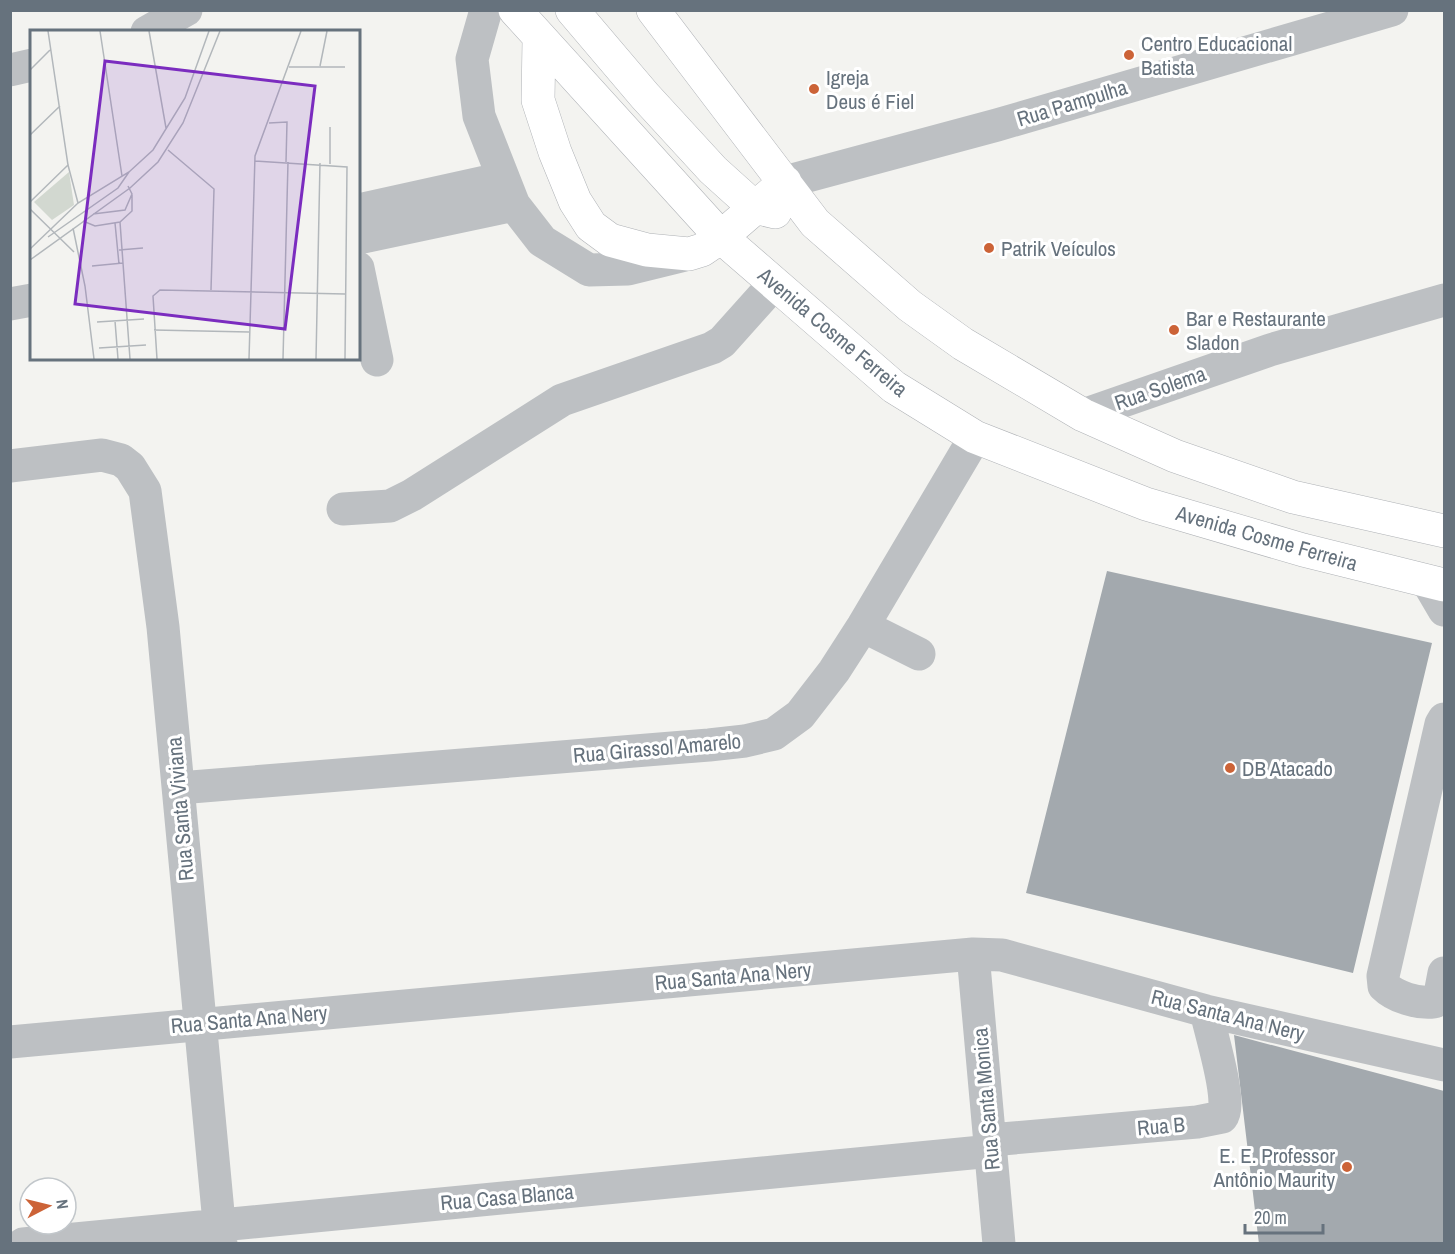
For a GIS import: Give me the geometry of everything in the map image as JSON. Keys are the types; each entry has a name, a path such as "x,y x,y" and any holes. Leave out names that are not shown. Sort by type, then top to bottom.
{"main road":[{"name":"Avenida Cosme Ferreira","path":"514,10 721,237 894,387 975,437 1146,504 1304,550 1436,583"},
{"path":"572,10 693,149 754,207 815,223"},
{"path":"653,10 815,223 910,306 963,344 1083,415 1175,456 1293,497 1444,531"},
{"path":"539,40 538,100 574,201 591,226 610,240 647,250 689,254 702,250 721,237 785,182"}],"street":[{"path":"151,30 186,10"},
{"path":"486,10 472,59 478,116 508,192 542,242 589,270 628,269 689,254"},
{"name":"Rua Pampulha","path":"785,182 997,125 1392,10"},
{"path":"10,70 30,65"},
{"path":"360,210 508,192"},
{"path":"360,237 508,192"},
{"path":"360,278 377,360"},
{"path":"343,509 390,506 412,495 562,400 712,348 722,342 774,284"},
{"path":"10,304 30,300"},
{"name":"Rua Solema","path":"1083,415 1270,350 1444,300"},
{"name":"Rua Girassol Amarelo","path":"179,788 745,741 774,734 800,716 834,671 975,437"},
{"name":"Rua Santa Viviana","path":"10,466 46,459 102,455 130,467 145,491 152,532 179,788 220,1234"},
{"path":"1436,583 1444,610"},
{"path":"862,626 919,654"},
{"path":"1443,987 1434,1002 1425,1003 1391,993 1384,986 1383,976 1444,719"},
{"name":"Rua Santa Ana Nery","path":"10,1042 973,954 1002,955 1206,1011 1444,1065"},
{"name":"Rua Santa Monica","path":"973,954 999,1244"},
{"name":"Rua B","path":"991,1146 1191,1123 1222,1117 1226,1110 1224,1095 1206,1011"},
{"name":"Rua Casa Blanca","path":"23,1244 220,1234 991,1146"}],"building":[{"name":"DB Atacado","path":"1107,571 1432,643 1353,973 1026,893"},
{"name":"E. E. Professor Antônio Maurity","path":"1234,1035 1444,1091 1444,1244 1259,1244"}],"place":[{"name":"Centro Educacional Batista","path":"1129,55"},
{"name":"Igreja Deus é Fiel","path":"814,89"},
{"name":"Patrik Veículos","path":"989,248"},
{"name":"Bar e Restaurante Sladon","path":"1174,330"},
{"name":"DB Atacado","path":"1230,768"},
{"name":"E. E. Professor Antônio Maurity","path":"1347,1167"}]}
